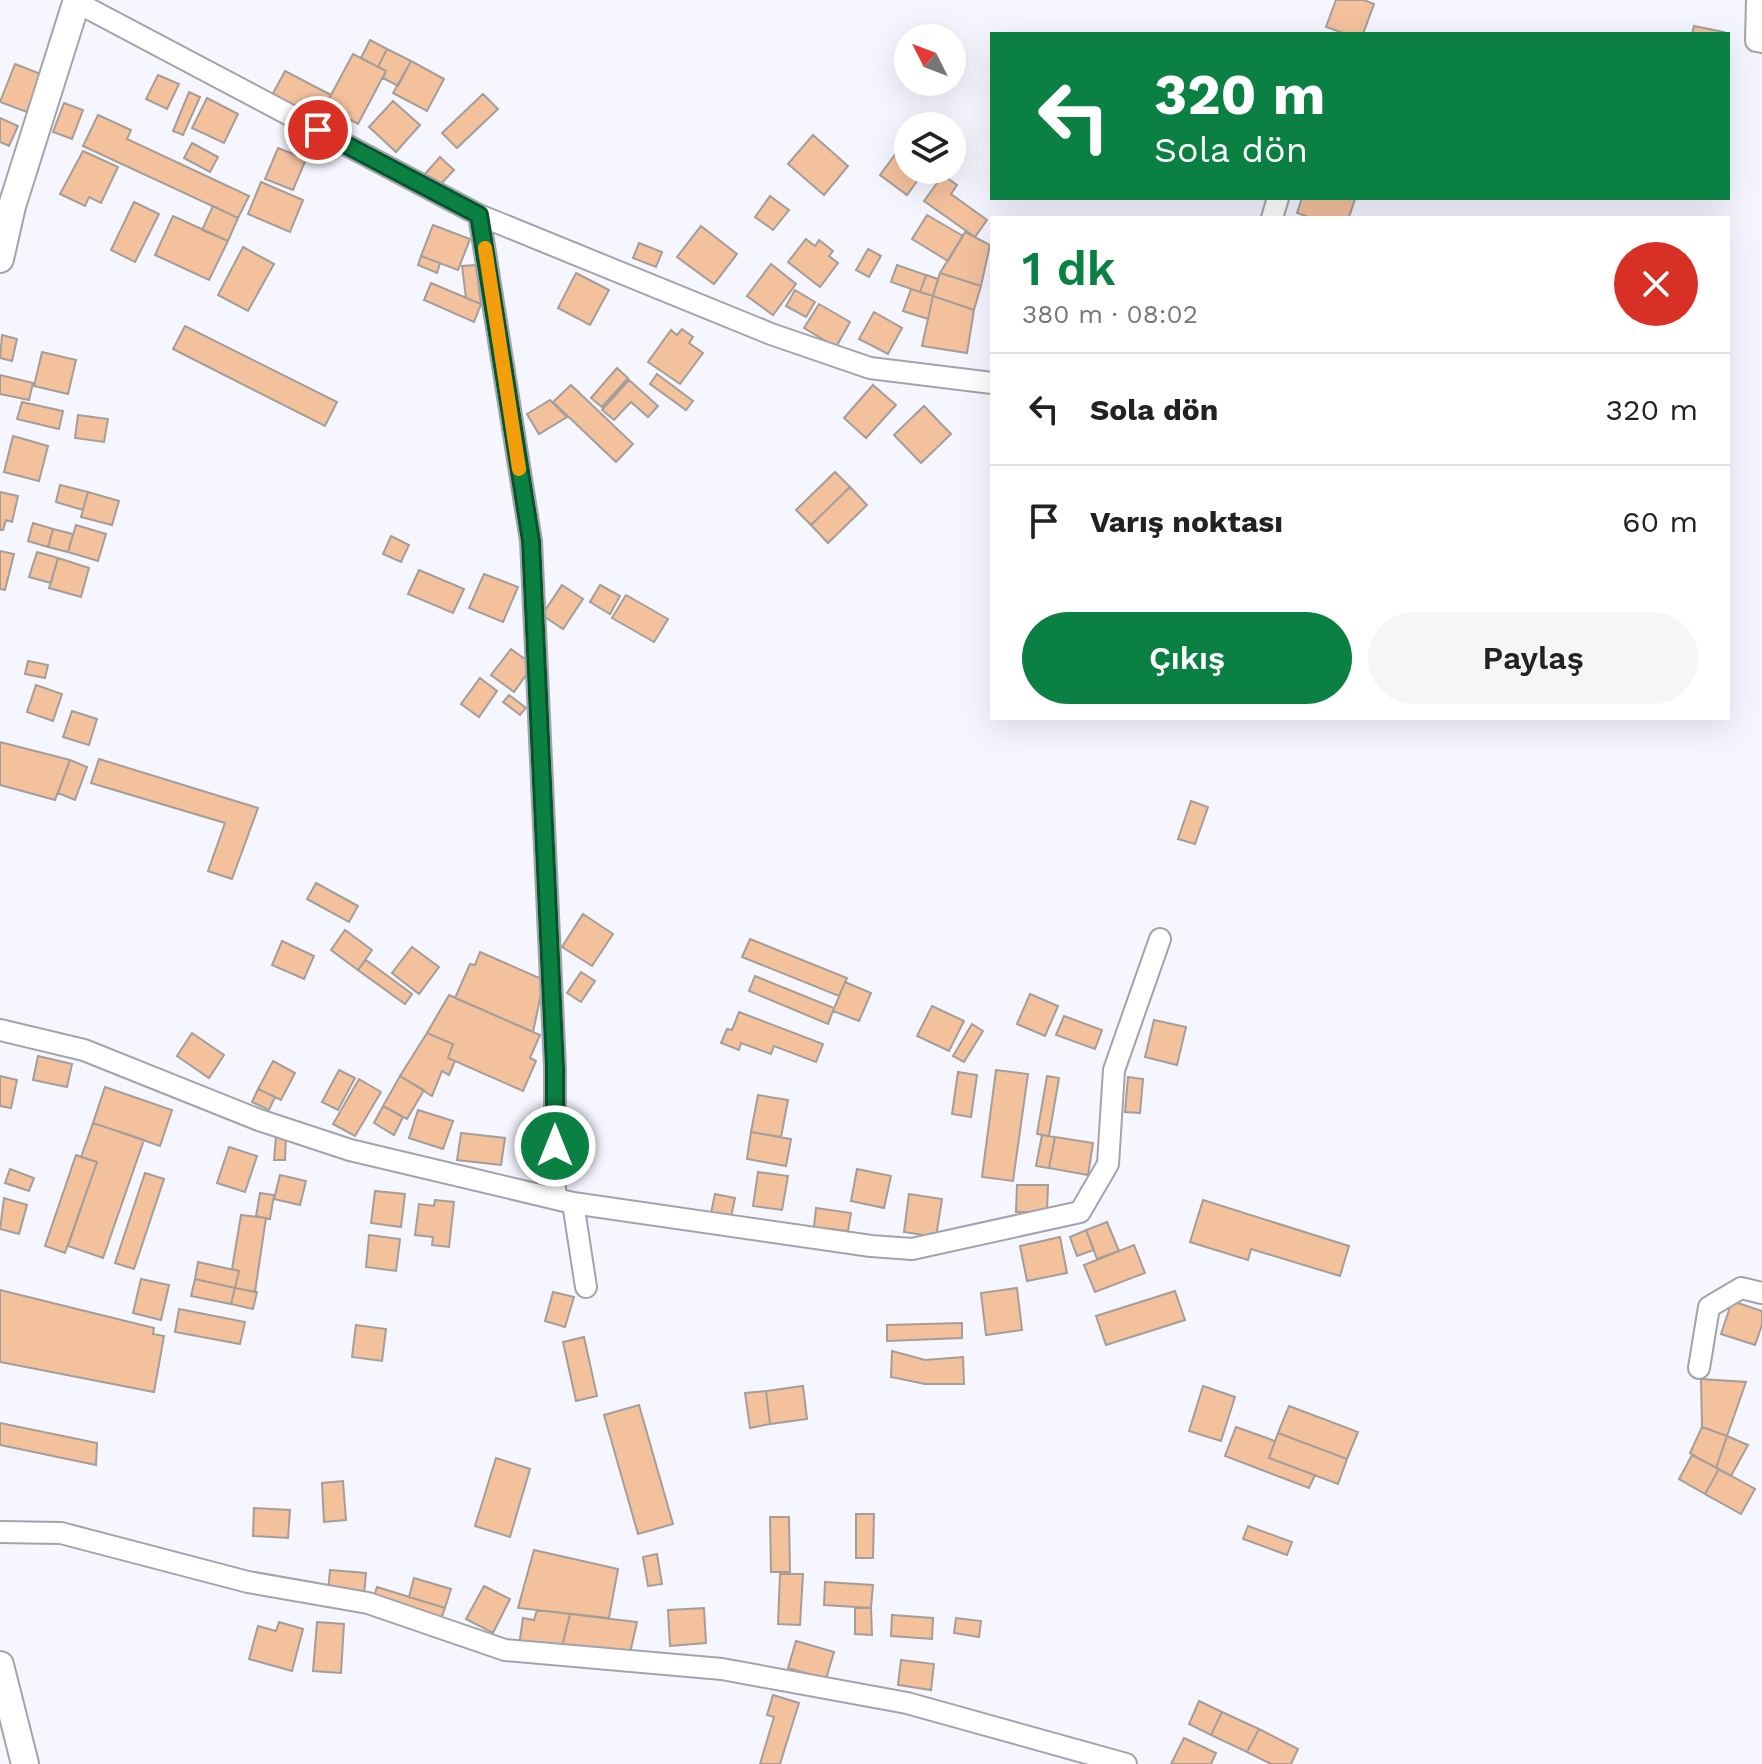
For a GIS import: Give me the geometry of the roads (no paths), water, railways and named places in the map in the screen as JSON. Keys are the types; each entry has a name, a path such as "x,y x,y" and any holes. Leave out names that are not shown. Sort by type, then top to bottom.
{"street":[{"path":"1757,0 1756,41 1762,42"},
{"path":"0,259 12,206 77,1 479,215 771,334 870,368 990,383"},
{"path":"479,215 531,541 564,1200 586,1287"},
{"path":"0,1030 84,1050 259,1120 350,1150 564,1200 871,1246 912,1249 1080,1212 1108,1164 1114,1070 1160,939"},
{"path":"1699,1368 1709,1307 1741,1288 1762,1293"},
{"path":"0,1532 61,1533 248,1582 368,1603 505,1650 722,1669 907,1703 1126,1764"},
{"path":"0,1665 25,1764"}]}
